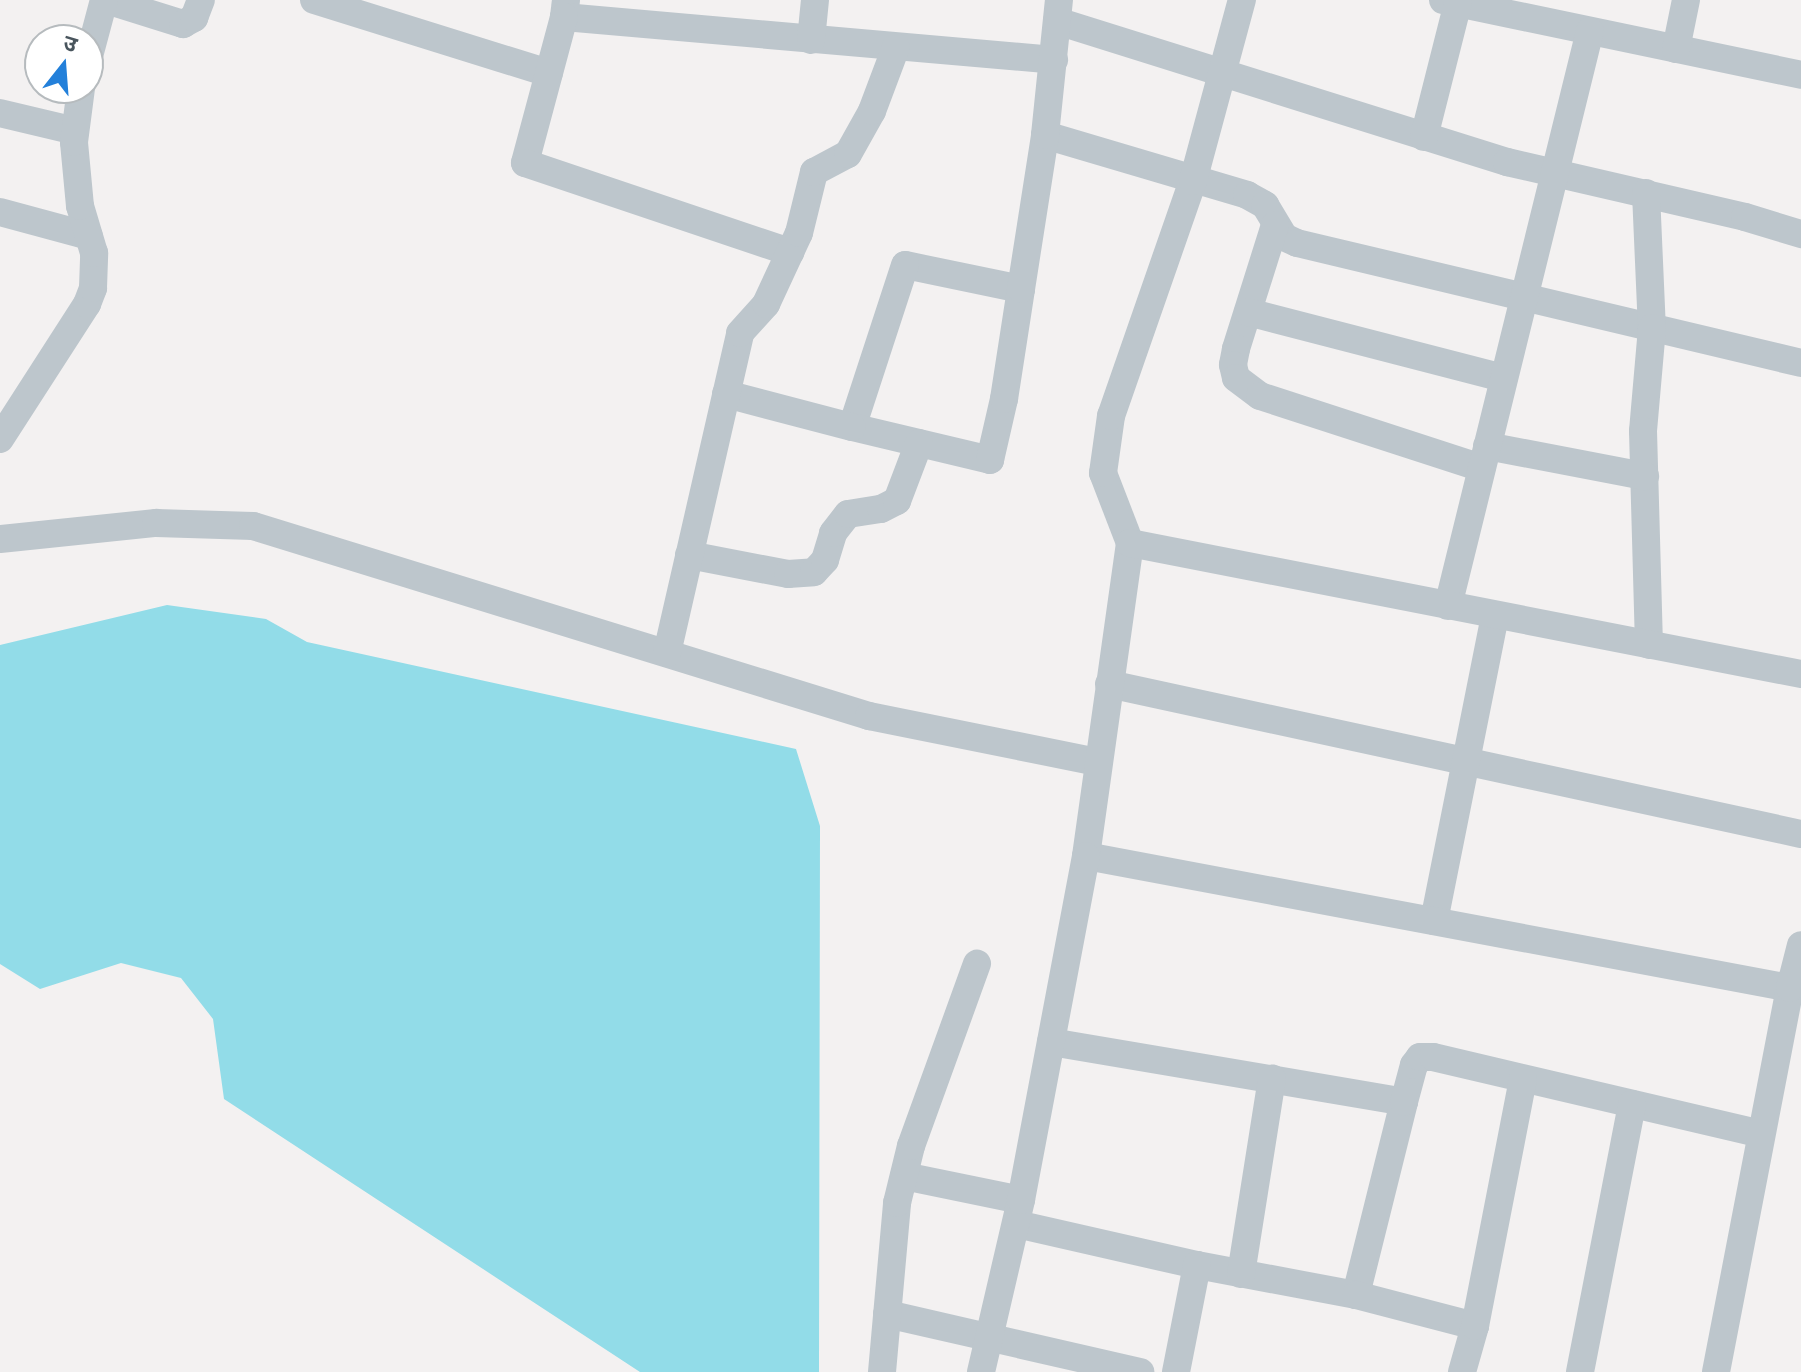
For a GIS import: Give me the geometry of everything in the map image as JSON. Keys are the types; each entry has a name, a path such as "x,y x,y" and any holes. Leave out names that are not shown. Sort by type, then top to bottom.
{"street":[{"path":"98,24 105,0 183,24 194,18 201,0"},
{"path":"314,0 549,73"},
{"path":"811,40 815,0"},
{"path":"981,1372 1019,1212 1086,856 1130,543 1103,473 1111,416 1193,181 1242,0"},
{"path":"1676,49 1686,0"},
{"path":"1424,137 1451,2 1505,6 1590,31 1801,75"},
{"path":"790,252 525,163 565,8 811,40 1054,60"},
{"path":"726,394 990,460 1004,399 1045,135 1058,11 1223,74 1507,162 1646,193 1801,234"},
{"path":"1448,606 1590,31"},
{"path":"667,653 740,333 766,304 799,233 814,172 848,154 872,111 896,47"},
{"path":"0,439 87,304 94,281 89,236 80,206 75,131 79,104"},
{"path":"0,113 75,131"},
{"path":"1045,135 1247,195 1265,205 1284,237 1297,243 1801,363"},
{"path":"1646,193 1652,328 1643,431 1649,645"},
{"path":"0,212 89,236"},
{"path":"1275,225 1233,365 1236,378 1245,388 1260,396 1485,457 1645,476"},
{"path":"852,427 905,265 1021,289"},
{"path":"1248,312 1504,378"},
{"path":"689,555 788,574 814,572 825,560 833,533 848,514 881,509 897,501 919,443"},
{"path":"0,539 156,523 253,526 869,716 1098,762"},
{"path":"1130,543 1801,674"},
{"path":"1434,921 1495,615"},
{"path":"1109,684 1801,834"},
{"path":"1086,856 1790,988"},
{"path":"1716,1372 1801,945"},
{"path":"882,1372 890,1256 904,1176 948,1037 977,964"},
{"path":"1051,1042 1404,1102"},
{"path":"1356,1295 1404,1102 1420,1057 1433,1057 1761,1134"},
{"path":"1241,1274 1272,1078"},
{"path":"1462,1372 1475,1326 1523,1080"},
{"path":"1580,1372 1632,1104"},
{"path":"904,1176 1197,1265 1356,1295 1475,1326"},
{"path":"1176,1372 1197,1265"},
{"path":"887,1314 1140,1372"}],"water":[{"path":"167,605 266,619 307,642 796,749 820,826 819,1372 640,1372 224,1099 213,1019 181,978 121,963 40,989 0,964 0,645"}]}
